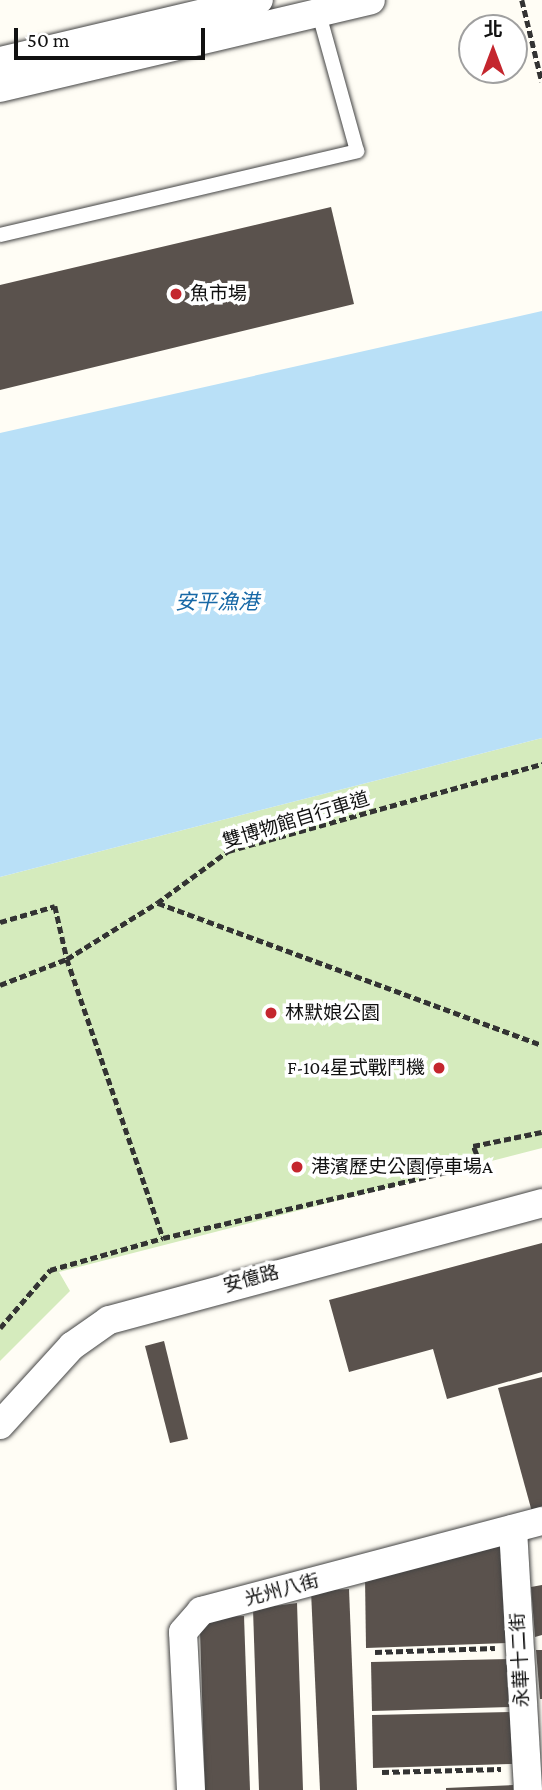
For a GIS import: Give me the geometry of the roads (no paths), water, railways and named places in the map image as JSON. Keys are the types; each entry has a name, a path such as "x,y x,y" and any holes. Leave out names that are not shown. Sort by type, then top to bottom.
{"street":[{"path":"0,61 259,0"},
{"path":"0,88 317,6 371,0"},
{"name":"安億路","path":"0,1425 72,1346 110,1320 542,1203"},
{"name":"光州八街","path":"191,1790 183,1632 201,1611 542,1521"},
{"name":"永華十二街","path":"513,1529 527,1779"}],"lane":[{"path":"0,235 357,151 317,6"}],"water":[{"name":"安平漁港","path":"542,311 542,738 0,877 0,433"}],"place":[{"name":"魚市場","path":"176,294"},
{"name":"林默娘公園","path":"271,1013"},
{"name":"F-104星式戰鬥機","path":"439,1068"},
{"name":"港濱歷史公園停車場A","path":"297,1167"}]}
